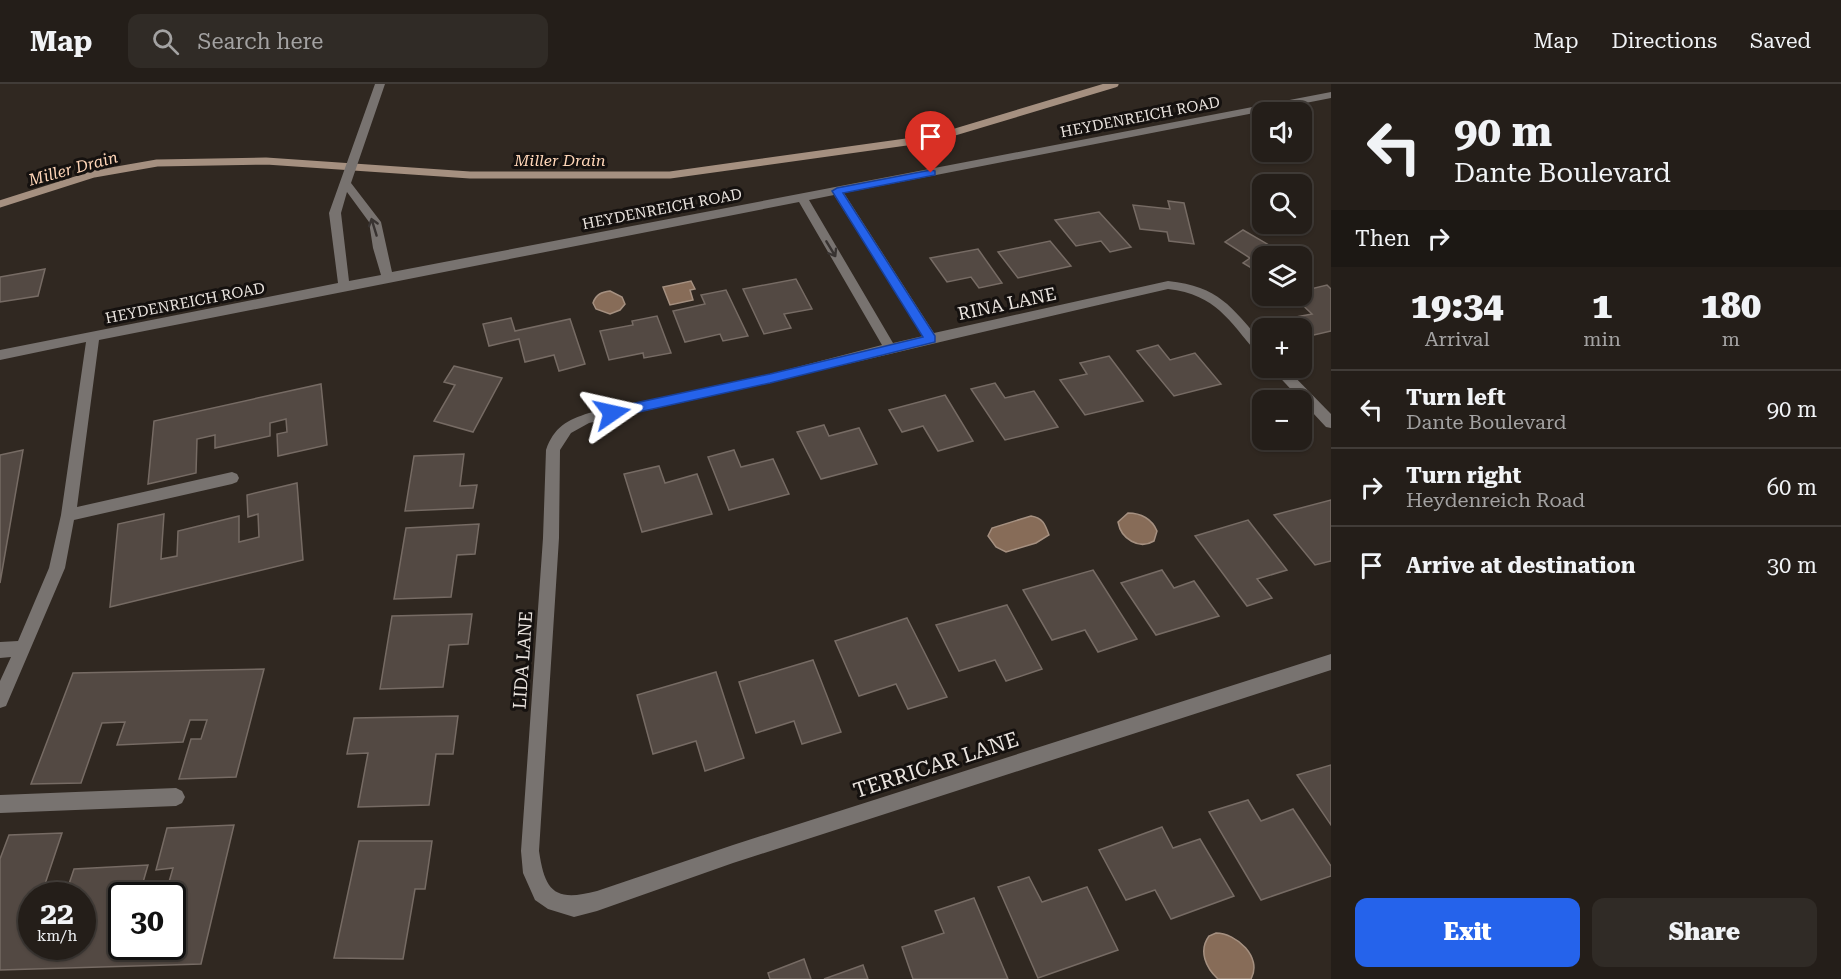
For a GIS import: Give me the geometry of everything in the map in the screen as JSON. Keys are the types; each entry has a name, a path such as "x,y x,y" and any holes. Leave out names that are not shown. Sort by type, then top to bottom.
{"street":[{"path":"344,286 335,213 380,84"},
{"name":"HEYDENREICH ROAD","path":"0,355 1331,95"},
{"path":"346,183 375,222 379,248 388,278"},
{"path":"837,191 931,339"},
{"path":"802,198 890,348"},
{"name":"RINA LANE","path":"576,422 1168,285 1201,290 1225,307 1252,339"},
{"path":"0,700 57,568 68,515 93,337"},
{"path":"1288,378 1331,423"},
{"name":"LIDA LANE","path":"555,902 542,893 533,873 530,851 551,538 553,450 563,428 576,422"},
{"path":"68,515 232,478"},
{"path":"0,650 22,648"},
{"name":"TERRICAR LANE","path":"555,902 574,907 597,901 733,854 1331,662"},
{"path":"0,804 176,797"}],"shaded area":[{"path":"691,281 695,289 690,290 693,300 670,305 663,287"},
{"path":"610,291 622,297 625,304 620,310 610,314 596,309 593,303 600,294"},
{"path":"1128,513 1142,516 1152,523 1157,531 1154,541 1142,544 1127,538 1118,522"},
{"path":"1031,516 1043,522 1049,535 1036,543 1006,552 996,547 988,536 992,528"},
{"path":"1216,933 1232,937 1246,948 1253,963 1254,971 1251,979 1218,979 1210,970 1205,959 1204,948 1209,936"}],"building":[{"path":"1168,201 1184,203 1194,244 1169,241 1167,232 1140,229 1133,205 1170,209"},
{"path":"1099,212 1131,247 1110,252 1101,241 1076,246 1055,220"},
{"path":"1243,230 1271,246 1252,246 1252,268 1243,263 1250,258 1225,242"},
{"path":"1050,241 1071,266 1018,278 998,252"},
{"path":"978,249 1002,283 979,288 971,277 947,282 930,258"},
{"path":"45,269 38,296 0,302 0,277"},
{"path":"796,279 812,309 784,314 791,328 764,334 743,289"},
{"path":"1327,285 1331,289 1331,331 1314,335 1312,318 1296,317 1312,314 1304,306 1312,306 1312,289"},
{"path":"726,290 748,336 723,341 720,334 685,342 673,311 705,304 701,295"},
{"path":"657,316 671,353 644,358 643,353 609,360 600,331 633,325 632,321"},
{"path":"511,318 515,331 570,319 585,364 559,371 554,355 525,362 519,339 489,346 483,324"},
{"path":"1158,345 1170,360 1195,353 1221,384 1174,396 1137,351"},
{"path":"1109,356 1143,401 1085,415 1060,380 1087,374 1080,363"},
{"path":"454,366 502,378 473,432 434,421 455,385 444,382"},
{"path":"995,383 1005,398 1034,391 1058,427 1005,440 971,389"},
{"path":"321,384 327,445 278,456 277,434 287,432 286,419 270,423 270,436 215,448 215,435 197,439 196,473 148,484 154,421"},
{"path":"945,395 973,441 938,451 923,426 902,432 889,410"},
{"path":"824,425 829,436 859,428 877,464 821,479 797,432"},
{"path":"23,450 0,583 0,455"},
{"path":"734,450 741,467 773,459 789,494 729,510 708,457"},
{"path":"464,454 460,486 477,485 473,508 405,511 414,456"},
{"path":"659,466 665,483 697,474 712,514 642,532 624,474"},
{"path":"297,483 303,560 110,607 118,524 164,514 161,559 177,556 178,531 239,516 239,542 259,537 258,514 248,517 247,495"},
{"path":"1331,500 1331,561 1315,565 1274,515"},
{"path":"1248,520 1287,570 1257,579 1272,598 1247,606 1195,536"},
{"path":"479,524 475,554 457,555 451,597 394,599 406,528"},
{"path":"1093,570 1137,639 1098,652 1085,630 1052,640 1023,590"},
{"path":"1162,570 1174,588 1194,581 1219,616 1156,635 1121,583"},
{"path":"1007,605 1042,669 1006,681 995,660 959,671 936,625"},
{"path":"472,614 468,644 449,645 443,687 380,689 392,616"},
{"path":"907,618 947,697 908,709 896,684 859,696 835,641"},
{"path":"813,660 841,732 802,744 794,721 756,733 739,682"},
{"path":"264,669 236,777 179,779 191,739 201,739 207,720 190,720 183,742 117,745 125,722 102,723 81,783 31,784 73,673"},
{"path":"716,672 744,758 705,771 696,741 653,754 637,695"},
{"path":"458,716 453,754 436,754 429,805 358,807 368,753 347,754 354,718"},
{"path":"1331,765 1331,825 1297,775"},
{"path":"1248,800 1261,821 1293,809 1331,866 1331,876 1261,900 1209,812"},
{"path":"234,825 201,964 0,970 0,859 9,835 62,833 46,882 18,882 18,960 96,960 96,882 70,882 74,869 148,865 143,882 108,882 108,960 186,960 186,882 169,882 173,868 156,870 167,828"},
{"path":"1162,827 1173,848 1200,839 1234,896 1171,919 1155,890 1126,900 1099,850"},
{"path":"359,841 432,841 425,889 415,889 403,959 334,958"},
{"path":"1029,877 1042,902 1087,887 1118,950 1038,978 998,887"},
{"path":"974,898 1008,979 913,979 902,947 944,933 935,911"},
{"path":"804,959 811,979 770,979 768,973"},
{"path":"863,965 868,979 824,979"}],"waterway":[{"name":"Miller Drain","path":"0,204 94,174 157,163 266,161 470,175 670,175 935,138 1115,84"}],"route":[{"path":"612,413 770,379 931,339 837,191 931,173"}]}
